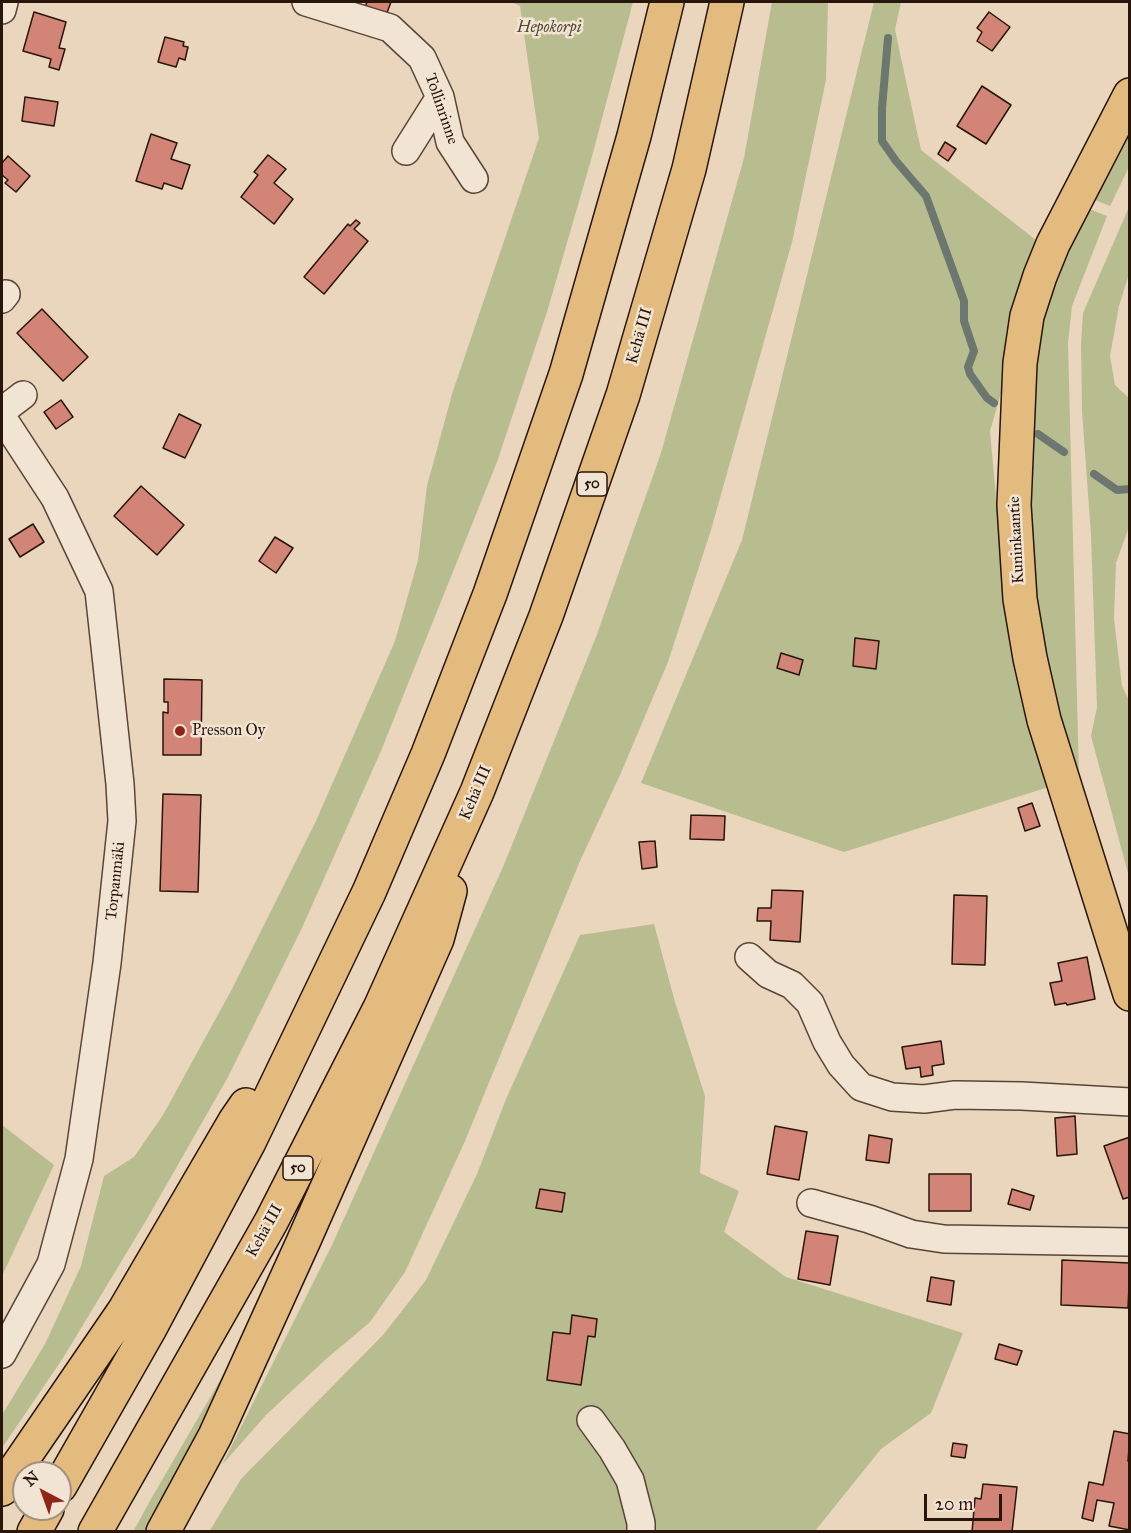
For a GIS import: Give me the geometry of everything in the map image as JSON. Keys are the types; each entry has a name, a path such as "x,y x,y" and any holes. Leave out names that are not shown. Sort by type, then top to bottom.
{"main road":[{"path":"72,1465 155,1318 249,1142 369,892 428,754 490,594 566,374 634,136 667,2"},
{"name":"Kehä III","path":"95,1532 271,1222 380,1008 477,792 546,616 623,394 689,170 727,2"},
{"name":"Kuninkaantie","path":"1130,95 1053,244 1027,316 1020,363 1014,505 1020,599 1044,720 1130,994"},
{"path":"163,1532 215,1436 437,939 477,792"},
{"path":"2,1489 124,1311 235,1120 311,1016"}],"street":[{"path":"2,10 4,2"},
{"name":"Tollinrinne","path":"306,2 357,9 390,28 422,58 440,97 450,142 474,179"},
{"path":"406,151 440,97"},
{"path":"2,411 23,395"},
{"name":"Torpanmäki","path":"2,417 55,498 99,591 122,821 108,963 79,1159 51,1264 2,1354"},
{"path":"749,957 768,974 792,985 810,1003 827,1042 841,1065 861,1088 891,1097 924,1099 955,1095 1130,1102"},
{"path":"811,1203 869,1219 911,1234 944,1239 1130,1242"},
{"path":"591,1420 612,1449 630,1480 641,1523 641,1532"}],"green space":[{"name":"Hepokorpi","path":"511,2 633,2 547,312 497,462 381,751 301,930 228,1077 147,1219 63,1358 2,1448 2,1415 45,1344 81,1266 104,1176 134,1157 163,1115 232,989 315,823 395,641 418,560 427,486 452,394 539,138 520,6"},
{"path":"772,2 828,2 826,80 792,242 711,530 668,662 620,775 580,861 465,1141 405,1272 370,1322 266,1415 222,1465 332,1245 503,867 596,637 661,453 744,158"},
{"path":"874,2 901,2 895,30 921,150 1041,244 1006,332 1004,383 990,431 1005,597 1055,785 844,852 641,783 742,540"},
{"path":"1129,120 1129,167 1110,206 1090,198"},
{"path":"1084,207 1107,216 1072,306 1068,343 1079,777 1076,779 1042,655 1026,513 1031,352 1050,282"},
{"path":"1129,207 1129,274 1119,306 1110,356 1115,385 1130,399 1129,527 1116,563 1114,619 1122,686 1129,700 1129,877 1091,736 1097,707 1091,535 1082,411 1081,344 1083,313"},
{"path":"654,924 675,1002 705,1096 700,1173 739,1191 724,1232 786,1277 963,1333 931,1413 881,1449 815,1531 209,1532 241,1479 383,1335 426,1280 477,1174 506,1099 580,935"},
{"path":"2,1125 54,1165 2,1276"},
{"path":"265,1303 148,1531 133,1532 151,1499"}],"building":[{"path":"367,2 391,2 385,18 364,10"},
{"path":"34,12 66,22 59,48 65,49 59,70 49,67 51,59 23,51"},
{"path":"989,12 1010,27 992,51 977,41 982,32 977,28"},
{"path":"165,37 184,42 183,46 188,47 185,60 179,58 176,67 158,62"},
{"path":"982,86 1011,105 986,144 957,126"},
{"path":"25,97 58,102 54,126 22,121"},
{"path":"151,134 177,143 171,159 190,165 182,189 164,183 162,189 136,181"},
{"path":"945,142 956,149 948,161 938,154"},
{"path":"268,155 286,169 274,183 293,199 274,224 241,197 258,175 254,172"},
{"path":"8,156 30,176 16,192 5,183 8,180 2,175 2,163"},
{"path":"356,220 360,223 354,229 368,241 324,294 304,277 348,224 350,226"},
{"path":"42,309 88,357 63,381 17,333"},
{"path":"61,400 73,417 56,429 44,412"},
{"path":"179,414 201,425 185,458 163,448"},
{"path":"141,486 184,525 157,555 114,516"},
{"path":"33,524 44,542 20,557 9,539"},
{"path":"275,537 293,548 276,573 259,561"},
{"path":"855,638 879,641 876,669 853,666"},
{"path":"781,653 803,660 799,675 777,668"},
{"path":"164,679 202,680 201,755 163,755 163,712 168,713 168,702 164,702"},
{"path":"163,794 201,795 198,892 160,891"},
{"path":"1032,803 1040,826 1025,831 1018,808"},
{"path":"691,815 725,816 724,840 690,839"},
{"path":"655,841 657,867 642,869 639,842"},
{"path":"772,890 803,891 800,942 770,940 771,921 757,921 758,908 771,908"},
{"path":"954,895 987,896 985,965 952,964"},
{"path":"1087,957 1095,999 1055,1005 1050,983 1062,981 1058,963"},
{"path":"941,1041 944,1064 932,1066 933,1075 921,1077 920,1067 906,1069 902,1047"},
{"path":"1075,1116 1077,1154 1057,1156 1055,1118"},
{"path":"775,1126 807,1132 799,1180 767,1174"},
{"path":"869,1135 892,1139 889,1163 866,1160"},
{"path":"1130,1137 1130,1197 1123,1199 1104,1146"},
{"path":"929,1174 971,1174 971,1211 929,1211"},
{"path":"540,1189 565,1193 562,1212 536,1208"},
{"path":"1012,1189 1034,1196 1030,1210 1008,1204"},
{"path":"806,1231 838,1236 830,1285 798,1279"},
{"path":"1062,1260 1130,1263 1128,1308 1061,1305"},
{"path":"931,1277 954,1281 951,1305 927,1301"},
{"path":"572,1315 597,1319 595,1337 588,1336 581,1385 547,1380 553,1332 570,1334"},
{"path":"999,1344 1022,1351 1017,1365 995,1359"},
{"path":"1114,1431 1130,1434 1128,1461 1130,1461 1130,1530 1109,1526 1114,1503 1097,1500 1093,1521 1082,1518 1089,1482 1103,1485"},
{"path":"953,1443 967,1445 965,1458 951,1456"},
{"path":"983,1484 1017,1487 1012,1532 972,1532 975,1498 981,1499"}],"waterway":[{"path":"888,38 882,108 882,141 926,196 964,301 964,321 974,351 968,367 970,374 987,398 994,403"},
{"path":"1038,434 1064,452"},
{"path":"1094,474 1117,490 1130,489"}],"place":[{"name":"Presson Oy","path":"180,731"}]}
